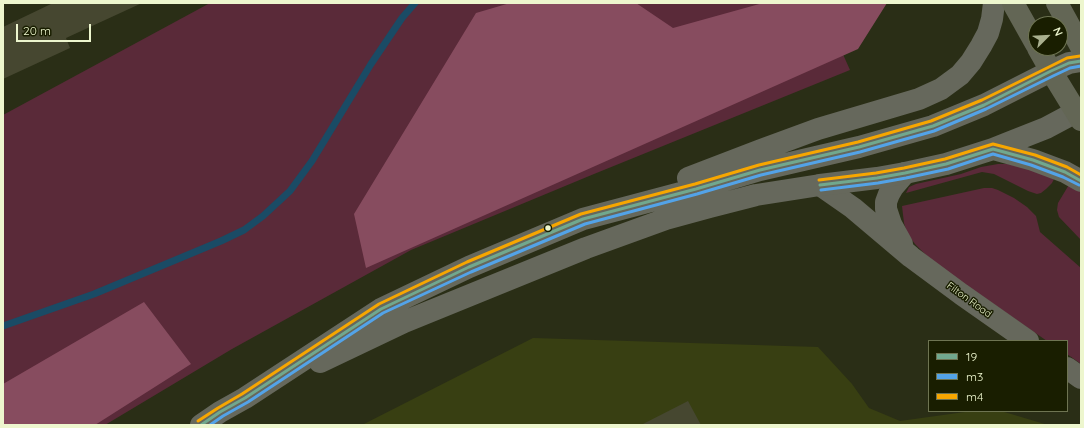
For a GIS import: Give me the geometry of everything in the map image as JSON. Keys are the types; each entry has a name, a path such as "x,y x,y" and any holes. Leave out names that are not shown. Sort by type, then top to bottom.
{"main road":[{"path":"1012,3 1028,30"},
{"path":"1057,3 1081,47"},
{"path":"1042,56 1050,71 1079,113"}],"street":[{"path":"201,425 381,309 469,267 583,219 761,150 818,129 919,99 941,89 960,76 981,46 988,33 994,3"},
{"path":"583,219 696,189 760,170 859,147 932,126 984,105 1050,71 1069,63 1081,61"},
{"path":"244,398 404,322 586,248 666,219 710,206 756,195 877,178 946,164 993,149 1079,113"},
{"path":"993,149 1033,160 1064,172 1081,181"},
{"name":"Filton Road","path":"905,173 889,194 886,202 886,209 891,224 911,257"},
{"name":"Filton Road","path":"820,185 853,208 911,257 1027,340"},
{"path":"1068,369 1081,378"}],"shaded area":[{"path":"210,3 820,3 850,70 411,250 232,349 105,425 3,425 3,115"},
{"path":"510,3 636,3 673,28 763,3 887,3 858,49 366,268 354,214 476,13"},
{"path":"998,164 1008,164 1056,175 1052,183 1046,189 1037,194 994,174 982,172 906,193 909,187 916,184"},
{"path":"1070,183 1081,190 1081,240 1059,217 1057,210 1058,203"},
{"path":"984,188 992,188 1014,198 1027,207 1036,216 1040,232 1081,268 1081,364 1068,355 1068,340 1046,340 947,272 926,255 907,233 902,206"},
{"path":"144,302 191,364 95,425 3,425 3,384"},
{"path":"533,338 818,347 852,384 869,408 900,421 965,412 1004,412 1048,425 362,425"}],"building":[{"path":"53,3 142,3 66,38 70,48 3,79 3,27"},
{"path":"688,401 701,425 641,425"}],"waterway":[{"path":"3,326 94,294 221,241 244,230 263,216 290,191 312,161 371,64 402,18 415,3"}],"transit line":[{"name":"m4","path":"198,421 242,394 379,304 467,262 581,214 695,184 759,165 858,142 931,121 982,100 1067,58 1080,56"},
{"name":"19","path":"201,425 381,309 469,267 583,219 696,189 760,170 859,147 933,126 984,105 1069,63 1081,61"},
{"name":"m3","path":"210,425 248,402 383,313 471,272 585,224 761,175 860,152 934,131 986,109 1070,68 1081,66"},
{"name":"m4","path":"819,180 904,168 945,159 993,144 1035,155 1067,167 1081,175"},
{"name":"19","path":"820,185 905,173 946,164 993,149 1033,160 1065,172 1081,181"},
{"name":"m3","path":"821,190 906,178 948,169 993,154 1031,165 1063,177 1079,185"}]}
